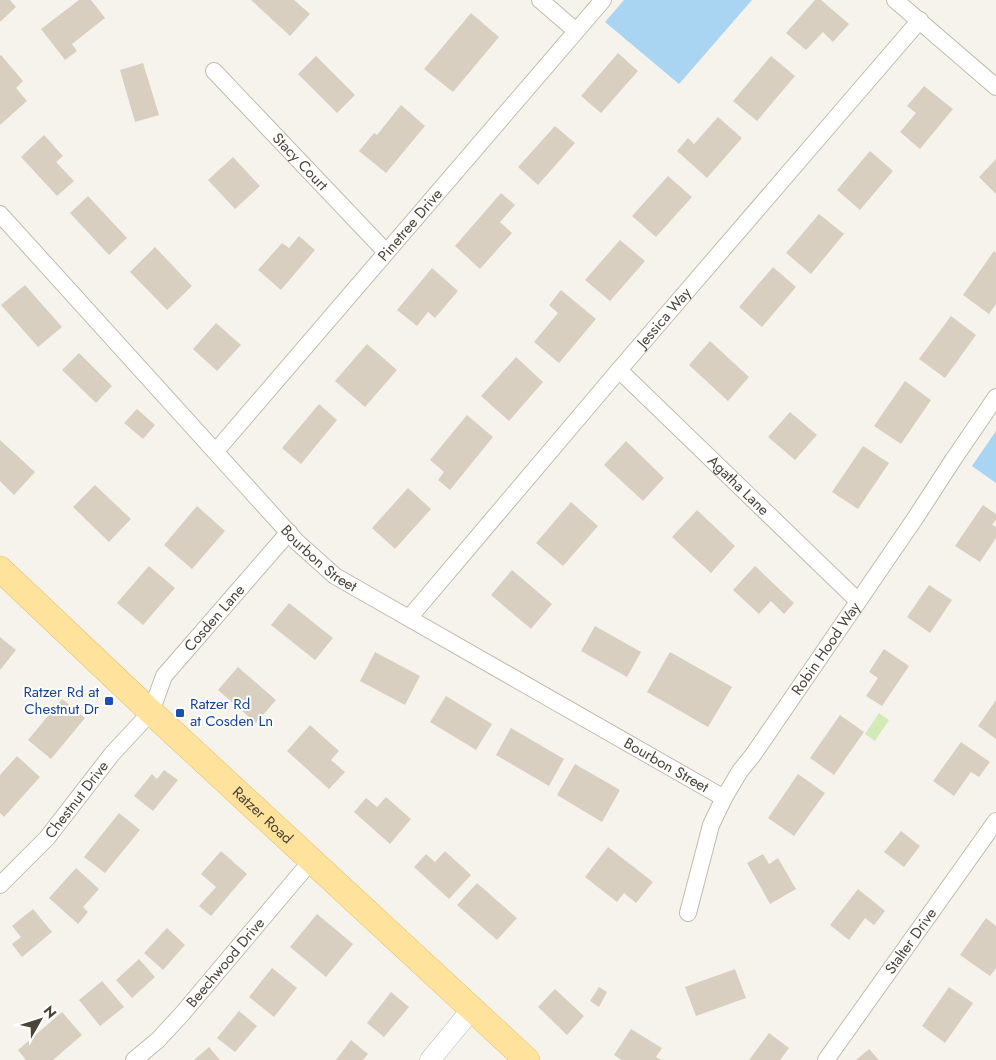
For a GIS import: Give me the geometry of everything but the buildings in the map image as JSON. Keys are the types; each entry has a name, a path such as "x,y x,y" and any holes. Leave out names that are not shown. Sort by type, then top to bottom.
{"main road":[{"name":"Ratzer Road","path":"0,569 151,712 527,1060"}],"street":[{"path":"540,0 576,31"},
{"name":"Pinetree Drive","path":"216,451 603,0"},
{"path":"895,0 996,87"},
{"name":"Jessica Way","path":"410,618 619,370 920,20"},
{"name":"Stacy Court","path":"214,71 386,252"},
{"name":"Bourbon Street","path":"0,214 297,542 335,576 724,798"},
{"name":"Agatha Lane","path":"619,370 858,601"},
{"name":"Robin Hood Way","path":"688,914 712,825 724,798 740,771 753,755 996,397"},
{"name":"Cosden Lane","path":"151,712 164,676 289,532"},
{"name":"Chestnut Drive","path":"0,885 47,838 112,754 151,712"},
{"name":"Stalter Drive","path":"826,1060 996,821"},
{"name":"Beechwood Drive","path":"134,1060 158,1040 182,1014 311,861"},
{"path":"430,1060 472,1009"}],"green space":[{"path":"879,713 889,720 875,741 865,734"}],"water":[{"path":"624,0 752,0 679,84 605,22"},
{"path":"996,431 996,483 972,466"}],"place":[{"name":"Ratzer Rd at Chestnut Dr","path":"109,701"},
{"name":"Ratzer Rd at Cosden Ln","path":"180,713"}]}
